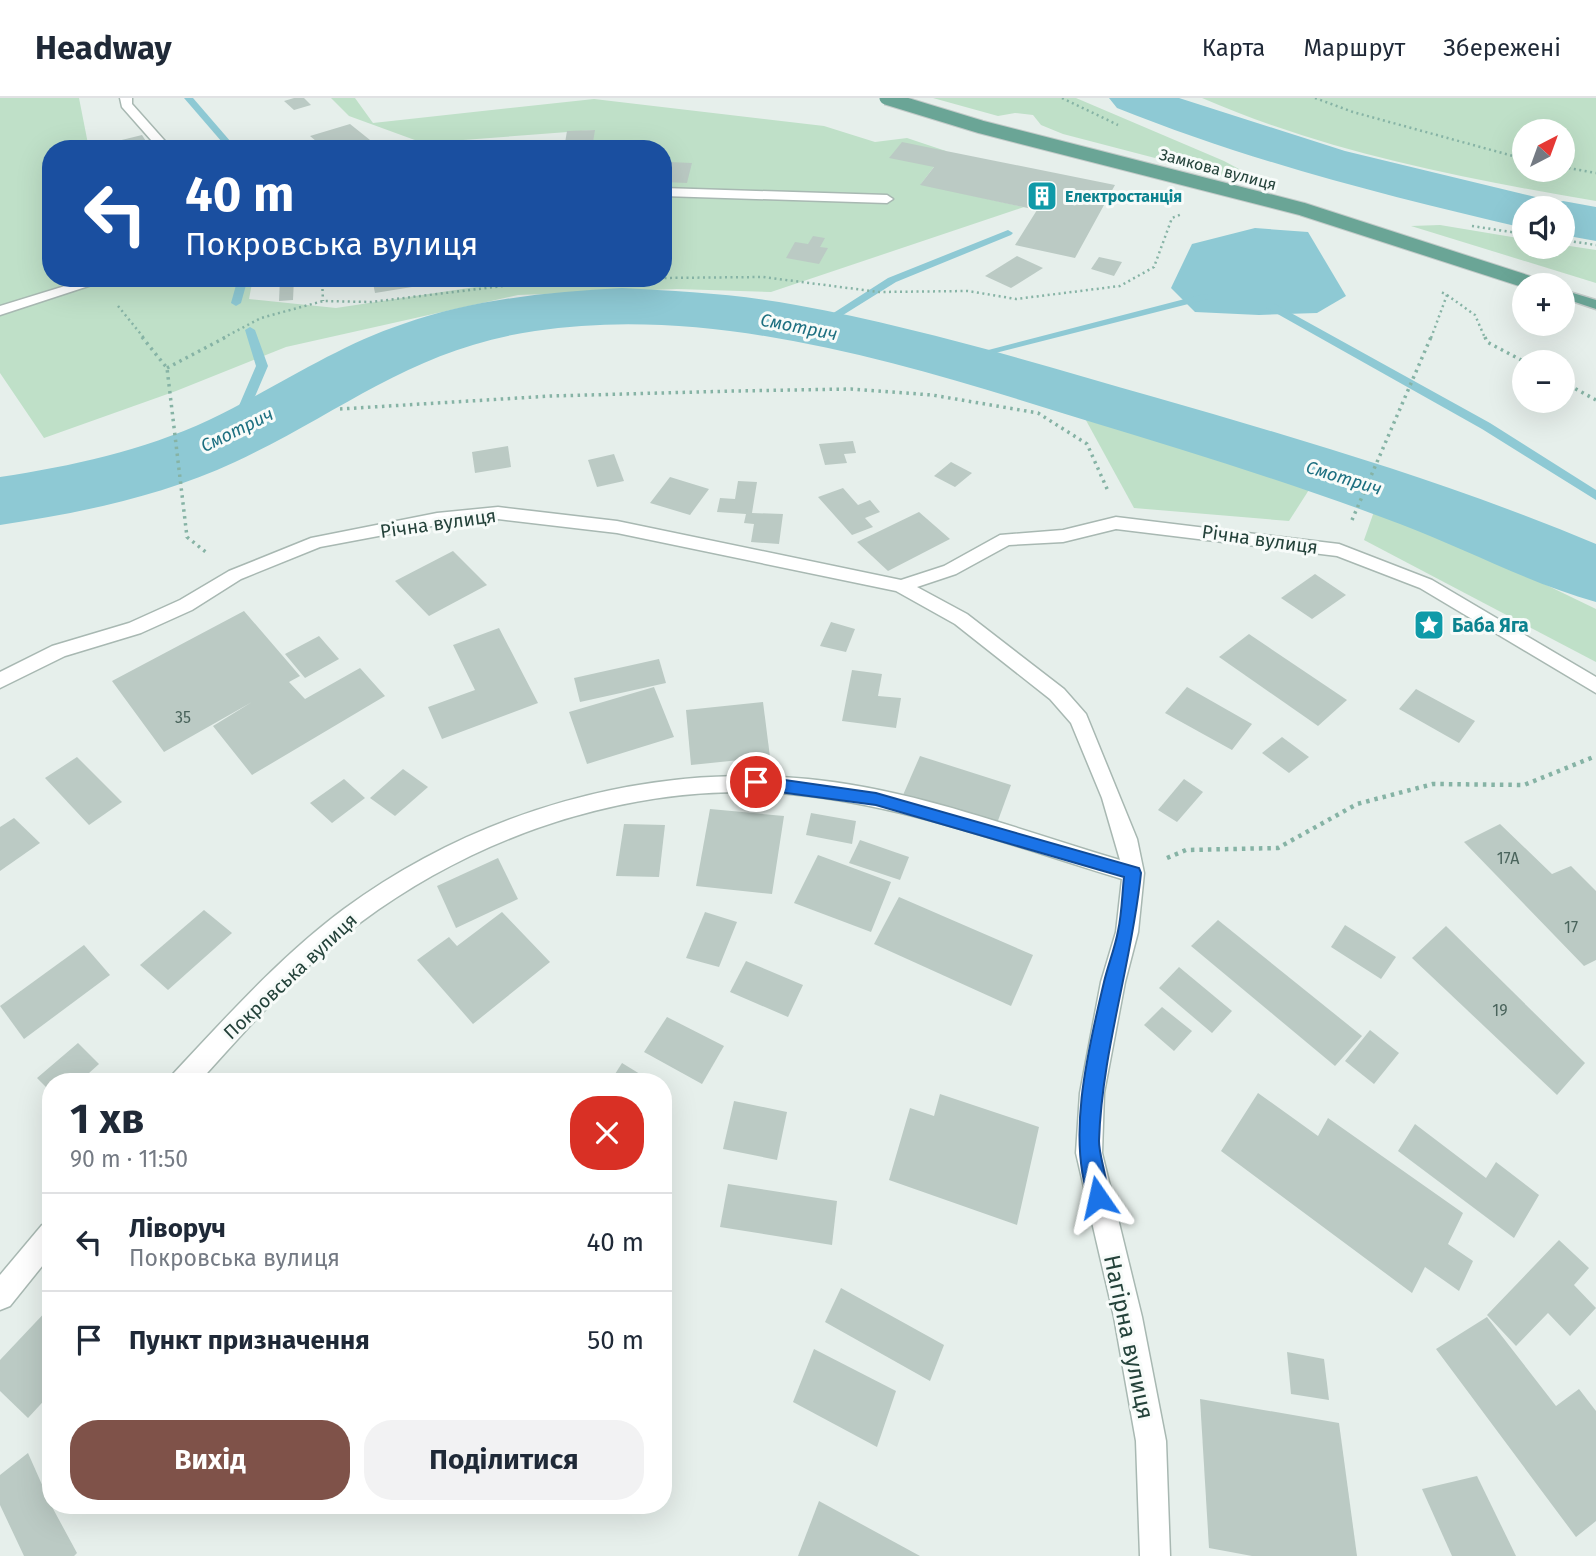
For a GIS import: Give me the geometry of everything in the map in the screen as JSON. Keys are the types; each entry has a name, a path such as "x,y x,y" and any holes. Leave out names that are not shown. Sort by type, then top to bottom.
{"main road":[{"name":"Замкова вулиця","path":"887,98 981,127 1302,209 1512,277"},
{"path":"1575,298 1596,305"}],"street":[{"path":"126,98 126,105 158,140"},
{"path":"672,192 887,200"},
{"path":"0,311 79,287"},
{"name":"Річна вулиця","path":"0,681 60,651 135,628 186,605 235,575 305,546 469,515 527,515 617,527 901,586 930,600 989,641 1057,694 1079,719 1115,808 1133,873"},
{"name":"Річна вулиця","path":"901,586 950,570 1006,539 1063,536 1116,523 1339,550 1426,583 1596,686"},
{"name":"Покровська вулиця","path":"190,1073 262,996 353,915 419,871 551,812 619,795 694,784 756,782 808,788 876,799 1133,873"},
{"name":"Нагірна вулиця","path":"1133,873 1127,932 1113,982 1092,1093 1089,1153 1102,1218 1128,1317 1151,1441 1156,1556"},
{"path":"0,1296 42,1245"}],"path":[{"path":"1315,98 1353,112 1512,156"},
{"path":"1575,169 1596,173"},
{"path":"672,278 763,277 879,292 968,291 1016,299 1120,286 1154,267 1172,218 1190,211"},
{"path":"1575,242 1596,245"},
{"path":"107,287 167,368 187,537"},
{"path":"322,287 323,301"},
{"path":"167,368 261,318 323,301 371,302 495,287"},
{"path":"1447,295 1475,315 1487,342 1512,355"},
{"path":"1339,550 1438,321"},
{"path":"340,409 551,396 720,391 851,389 932,395 1038,412 1087,444 1105,482 1116,523"},
{"path":"1575,389 1596,400"},
{"path":"1133,873 1186,850 1278,848 1357,804 1433,784 1524,785 1596,756"}],"green space":[{"path":"0,98 79,98 87,140 42,140 42,287 251,287 249,299 336,308 475,287 672,287 672,140 593,140 594,130 462,140 415,140 349,116 331,98 355,98 373,123 594,99 824,126 875,142 907,138 946,151 921,184 1024,207 771,292 677,289 518,295 286,347 176,391 44,438 0,373"},
{"path":"933,98 1076,98 1224,161 1278,190 1063,134 1041,125 1033,115 1015,113 998,116"},
{"path":"1202,98 1596,98 1596,201 1396,162 1298,134"},
{"path":"1440,225 1512,237 1512,257 1411,226"},
{"path":"1575,247 1596,250 1596,283 1575,277 1575,273 1564,273 1518,259 1575,259"},
{"path":"1082,413 1314,482 1289,521 1134,508"},
{"path":"1377,503 1596,609 1596,662 1364,540"}],"water":[{"path":"1255,228 1308,232 1346,296 1317,313 1259,315 1195,312 1171,288 1192,244"}],"building":[{"path":"304,98 311,105 294,110 284,101"},
{"path":"350,124 370,140 315,140 310,136"},
{"path":"595,130 593,140 566,140 567,131"},
{"path":"142,135 145,140 122,140"},
{"name":"Електростанція","path":"902,142 1115,185 1075,258 1015,245 1037,210 920,185 934,167 889,158"},
{"path":"672,162 692,163 687,183 672,182"},
{"path":"813,236 825,238 820,247 828,248 819,264 786,258 795,242 808,244"},
{"path":"1017,256 1043,268 1011,288 985,276"},
{"path":"1099,257 1122,262 1114,276 1091,269"},
{"path":"280,287 294,287 293,300 279,301"},
{"path":"374,287 412,287 375,293"},
{"path":"853,441 856,453 844,454 847,463 825,465 819,444"},
{"path":"508,446 511,467 475,473 472,452"},
{"path":"614,454 624,481 597,487 588,460"},
{"path":"951,462 972,473 955,487 934,476"},
{"path":"670,477 709,489 690,515 650,503"},
{"path":"738,481 757,482 752,513 783,514 779,544 751,542 754,524 744,523 746,514 717,512 720,498 735,499"},
{"path":"843,488 858,505 870,500 880,512 865,518 873,527 852,535 818,497"},
{"path":"919,512 950,539 888,571 857,542"},
{"path":"453,551 487,585 429,616 395,581"},
{"path":"1315,574 1346,595 1312,619 1281,598"},
{"path":"244,611 300,676 289,682 305,699 360,668 385,696 252,775 213,726 252,702 164,752 112,681"},
{"path":"831,622 855,629 846,652 820,646"},
{"path":"499,628 538,703 442,739 428,707 475,690 453,645"},
{"path":"1249,634 1347,700 1318,726 1219,657"},
{"path":"319,636 339,659 305,678 285,654"},
{"path":"659,659 666,683 580,702 574,678"},
{"path":"852,670 882,674 878,696 901,698 896,728 842,721"},
{"path":"654,687 674,737 587,764 569,712"},
{"path":"1187,687 1252,724 1232,750 1165,713"},
{"path":"1416,689 1475,721 1459,743 1399,709"},
{"path":"763,702 770,757 691,765 686,710"},
{"path":"1282,737 1309,757 1289,773 1262,753"},
{"path":"920,756 1011,785 996,826 903,795"},
{"path":"77,757 122,802 89,825 45,778"},
{"path":"403,769 428,787 395,816 370,798"},
{"path":"344,779 365,798 332,823 310,803"},
{"path":"1184,779 1203,792 1177,822 1158,810"},
{"path":"710,809 784,816 772,894 696,886"},
{"path":"811,813 856,821 852,844 806,835"},
{"path":"14,818 40,843 0,871 0,827"},
{"path":"624,824 665,825 659,877 616,876"},
{"path":"1500,824 1552,874 1571,866 1596,891 1596,960 1584,966 1464,842"},
{"path":"860,840 909,857 900,880 849,863"},
{"path":"818,855 891,882 871,932 794,903"},
{"path":"498,858 518,899 456,928 437,886"},
{"path":"899,897 1033,955 1011,1006 874,944"},
{"path":"204,910 232,933 168,990 140,965"},
{"path":"502,912 550,962 473,1024 417,960 449,937 457,946"},
{"path":"705,912 737,922 719,967 686,958"},
{"path":"1218,920 1362,1036 1335,1066 1191,946"},
{"path":"1345,925 1396,957 1381,979 1331,947"},
{"path":"1446,926 1585,1063 1557,1095 1412,958"},
{"path":"84,945 110,975 24,1039 0,1006"},
{"path":"746,961 803,985 788,1017 730,992"},
{"path":"1179,967 1232,1011 1212,1033 1159,988"},
{"path":"1162,1007 1192,1031 1174,1051 1144,1025"},
{"path":"667,1017 724,1046 702,1084 644,1052"},
{"path":"1370,1030 1399,1053 1374,1084 1345,1061"},
{"path":"78,1043 99,1064 89,1073 43,1073"},
{"path":"622,1063 638,1073 616,1073"},
{"path":"1258,1093 1318,1136 1328,1118 1463,1213 1448,1244 1473,1261 1459,1291 1425,1267 1412,1293 1221,1151"},
{"path":"940,1094 1039,1127 1017,1225 889,1180 910,1108 934,1116"},
{"path":"734,1101 787,1112 777,1160 723,1149"},
{"path":"1415,1124 1486,1178 1496,1162 1539,1195 1514,1238 1398,1151"},
{"path":"728,1184 837,1201 832,1245 720,1227"},
{"path":"1559,1240 1589,1268 1574,1285 1596,1308 1570,1336 1548,1313 1516,1346 1487,1315"},
{"path":"841,1288 944,1345 930,1381 825,1322"},
{"path":"42,1316 42,1403 28,1418 0,1391 0,1360"},
{"path":"1487,1317 1556,1406 1579,1389 1596,1411 1596,1521 1576,1537 1436,1349"},
{"path":"814,1349 896,1391 877,1447 793,1402"},
{"path":"1287,1352 1324,1359 1329,1400 1291,1394"},
{"path":"1200,1399 1339,1423 1357,1556 1252,1556 1209,1548"},
{"path":"28,1453 42,1485 42,1514 56,1514 77,1553 74,1556 24,1556 0,1505 0,1475"},
{"path":"1477,1476 1516,1556 1452,1556 1422,1489"},
{"path":"819,1501 920,1556 798,1556"}],"waterway":[{"path":"188,98 225,140"},
{"name":"Смотрич","path":"1134,98 1181,117 1326,163 1512,208"},
{"name":"Смотрич","path":"1575,220 1596,224"},
{"path":"815,328 892,280 1008,233"},
{"path":"236,303 240,287"},
{"path":"956,360 1204,297"},
{"path":"1269,305 1486,426 1596,496"},
{"name":"Смотрич","path":"0,501 90,485 149,469 207,448 368,362 453,328 537,311 622,306 708,311 794,323 880,341 964,363 1365,485 1481,527 1596,575"},
{"path":"232,436 262,366 250,330"}],"place":[{"name":"Електростанція","path":"1042,196"},
{"name":"Баба Яга","path":"1429,625"}],"route":[{"path":"756,782 876,799 1133,873 1127,932 1113,982 1092,1093 1089,1153 1098,1197"}]}
